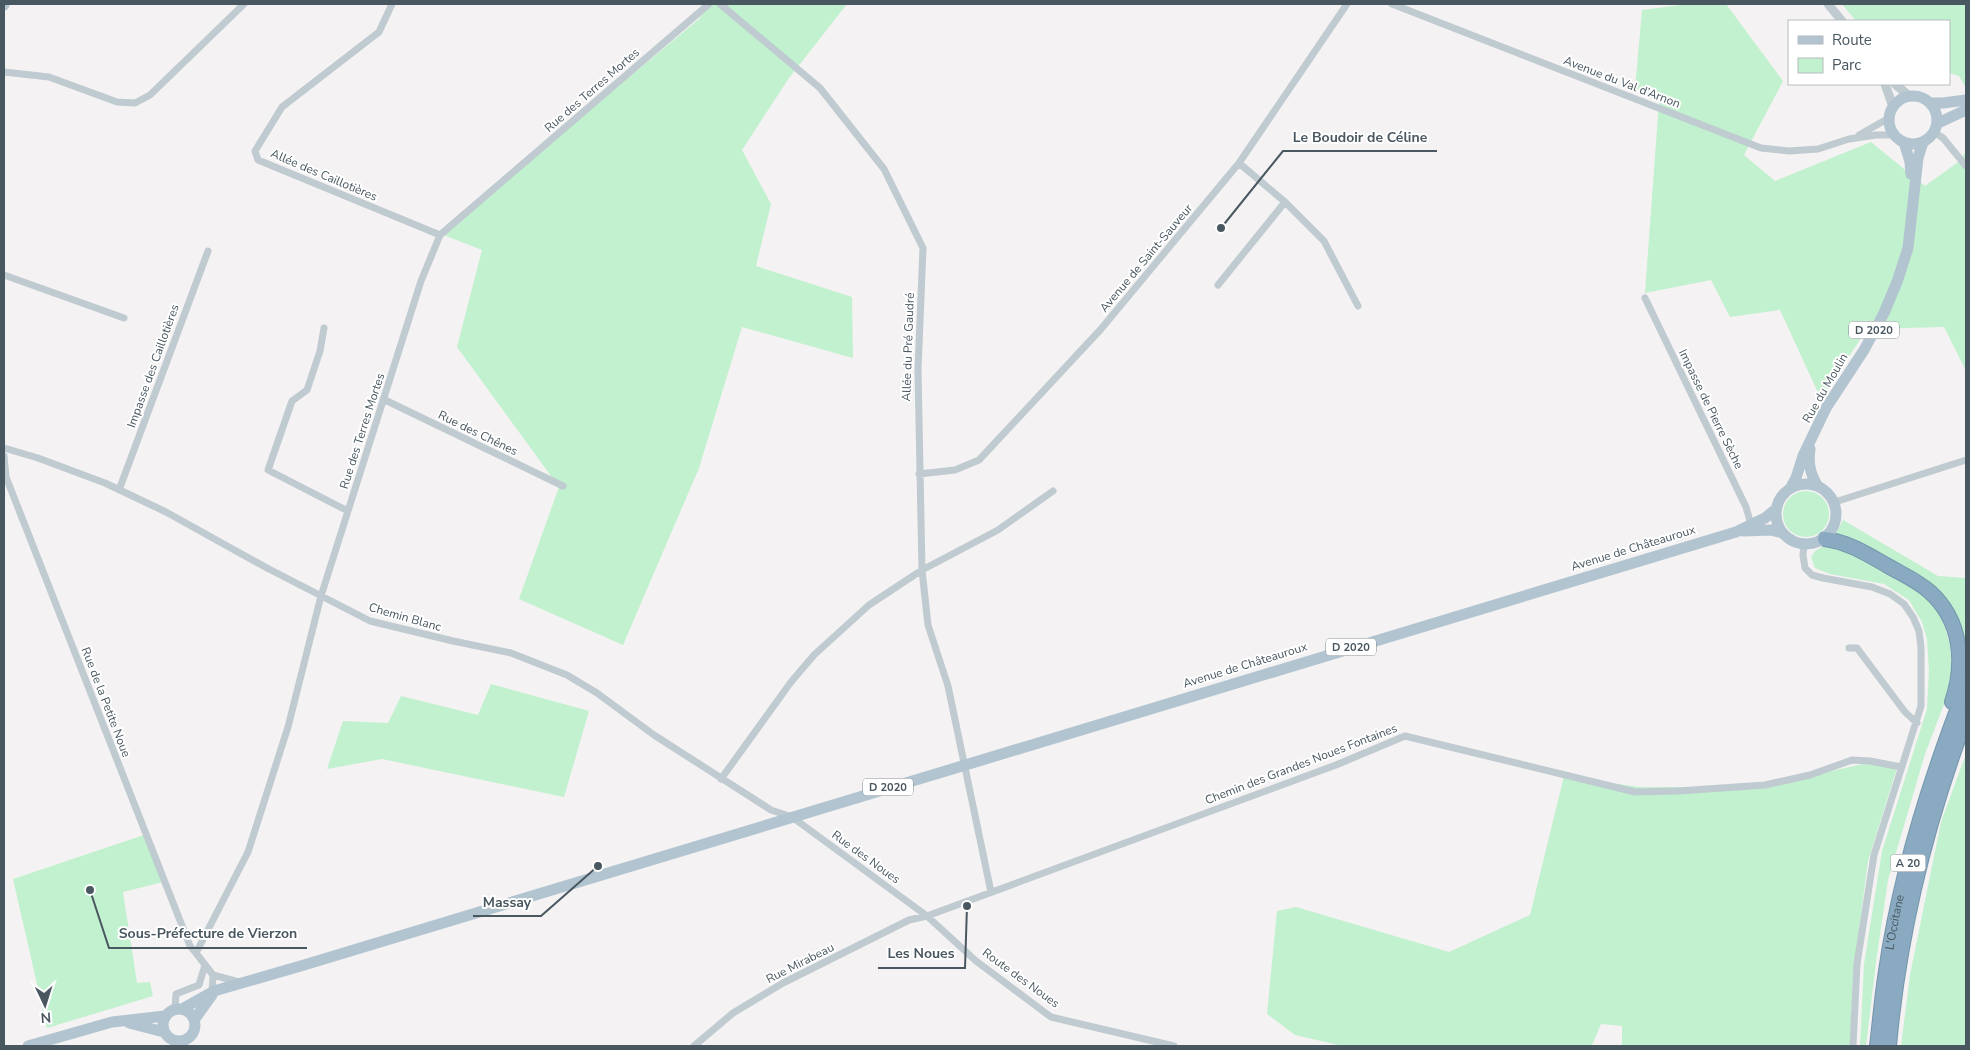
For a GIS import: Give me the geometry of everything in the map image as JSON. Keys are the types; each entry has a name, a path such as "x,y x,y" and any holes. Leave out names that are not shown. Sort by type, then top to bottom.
{"highway":[{"path":"1825,538 1839,540 1859,549 1909,578 1930,592 1946,610 1956,632 1960,654 1959,676 1941,735 1941,752"},
{"name":"L'Occitane","path":"1877,1046 1886,971 1899,900 1916,830 1941,752 1966,687"},
{"name":"L'Occitane","path":"1889,1046 1898,966 1920,862 1935,806 1966,718"}],"main road":[{"path":"1936,127 1936,112 1930,103 1920,97 1909,96 1900,100 1893,107 1889,118 1894,135 1904,142 1914,144 1929,139 1936,127 1966,110"},
{"path":"1930,103 1966,100"},
{"name":"Rue du Moulin","path":"1904,142 1910,162 1913,210"},
{"name":"Rue du Moulin","path":"1811,440 1826,408 1864,350 1884,313 1897,282 1908,248 1918,158 1924,142"},
{"name":"D 2020","path":"1811,440 1808,459 1810,472 1817,485"},
{"name":"D 2020","path":"1792,487 1811,440"},
{"path":"1804,484 1817,485 1827,491 1835,502 1837,517 1833,529 1825,538 1814,543 1793,542 1783,533 1777,522 1776,509 1781,495 1792,487 1804,484"},
{"name":"D 2020","path":"1752,528 1776,509"},
{"name":"D 2020","path":"1752,528 1783,533"},
{"name":"Avenue de Châteauroux","path":"792,817 1752,528"},
{"name":"D 2020","path":"178,1009 213,992 241,982 304,965 792,817"},
{"path":"194,1020 213,992"},
{"path":"28,1046 112,1022 165,1016 178,1009 190,1013 194,1020 192,1034 182,1044 171,1039 164,1032 162,1026 165,1016"},
{"path":"122,1021 164,1032"},
{"path":"192,1034 196,1046"}],"street":[{"path":"4,72 49,77 117,102 135,103 150,95 244,4"},
{"name":"Allée des Caillotières","path":"392,4 379,32 282,107 255,151 258,160 440,235"},
{"name":"Rue des Terres Mortes","path":"196,954 248,852 288,727 321,596 421,281 440,235 709,4"},
{"name":"Allée du Pré Gaudré","path":"720,4 820,88 884,169 923,248 918,370 922,570 928,625 948,686 991,892"},
{"name":"Avenue de Saint-Sauveur","path":"919,474 956,470 979,460 1101,329 1239,163 1347,4"},
{"name":"Avenue du Val d’Arnon","path":"1392,4 1761,148 1789,151 1818,149 1876,135 1894,135"},
{"path":"1828,4 1841,20"},
{"path":"1885,85 1893,107"},
{"path":"1897,85 1909,96"},
{"name":"Avenue du Val d’Arnon","path":"1849,140 1889,118"},
{"path":"1936,127 1966,166"},
{"path":"1239,163 1285,202 1324,241 1358,306"},
{"path":"1218,285 1285,202"},
{"name":"Impasse des Caillotières","path":"119,490 208,251"},
{"path":"4,275 124,318"},
{"name":"Impasse de Pierre Sèche","path":"1645,298 1746,507 1752,528"},
{"path":"324,328 320,351 307,390 292,401 268,470 348,512"},
{"name":"Rue des Chênes","path":"384,400 563,486"},
{"name":"Chemin Blanc","path":"4,452 38,458 119,490 207,533 370,621 511,653 567,675 597,693 654,735 721,779 771,810 792,817"},
{"name":"Rue de la Petite Noue","path":"4,452 6,477 9,486 190,946 196,954"},
{"path":"1835,502 1966,460"},
{"path":"721,779 790,682 814,655 869,606 922,570 998,530 1054,491"},
{"path":"1804,544 1803,555 1806,568 1812,575 1872,587 1890,594 1904,604 1913,617 1919,631 1922,647 1921,706 1874,855 1857,964 1853,1046"},
{"path":"1849,648 1857,648 1905,712 1917,723"},
{"name":"Chemin des Grandes Noues Fontaines","path":"927,916 1336,765 1405,736 1635,792 1766,785 1810,775 1852,760 1870,761 1901,767"},
{"name":"Rue des Noues","path":"792,817 927,916"},
{"name":"Rue Mirabeau","path":"694,1046 733,1012 783,983 909,920 927,916"},
{"name":"Route des Noues","path":"927,916 976,960 1051,1017 1174,1046"},
{"path":"196,954 213,975 241,982"},
{"path":"178,1009 176,994 199,985 205,965"},
{"path":"213,975 213,992"}],"green space":[{"path":"710,4 847,4 789,78 742,150 771,204 756,266 852,297 853,358 742,327 699,468 623,645 519,599 559,487 457,347 482,250 441,234 699,19"},
{"path":"1689,4 1726,4 1783,81 1744,155 1775,181 1871,142 1925,186 1961,160 1966,151 1966,371 1944,327 1867,329 1821,399 1780,310 1730,317 1711,280 1645,293 1659,102 1635,89 1642,10"},
{"path":"1842,4 1966,4 1966,88 1959,76 1950,73 1950,20 1855,20"},
{"path":"1806,491 1819,495 1825,501 1829,514 1825,527 1819,533 1806,537 1793,533 1787,527 1783,514 1787,501 1793,495"},
{"path":"1843,520 1938,576 1966,578 1966,654 1964,654 1948,604 1835,536"},
{"path":"1824,546 1836,547 1858,555 1924,595 1942,617 1950,645 1952,667 1946,699 1925,754 1888,880 1866,1046 1860,1046 1864,964 1882,851 1927,709 1929,671 1927,639 1922,622 1909,600 1884,584 1830,574 1815,568 1811,557 1815,551"},
{"path":"491,684 589,711 564,797 382,759 327,769 343,721 388,723 401,696 478,715"},
{"path":"1966,754 1966,1046 1901,1046 1910,975 1941,822"},
{"path":"1863,764 1898,765 1868,861 1853,975 1850,1046 1622,1046 1622,1026 1601,1024 1592,1045 1586,1046 1343,1046 1295,1035 1267,1014 1277,911 1296,907 1449,952 1530,915 1564,776 1639,787 1761,787"},
{"path":"144,835 163,882 123,892 137,983 150,982 153,996 47,1028 13,879"}],"place":[{"name":"Le Boudoir de Céline","path":"1221,228"},
{"name":"Massay","path":"598,866"},
{"name":"Sous-Préfecture de Vierzon","path":"90,890"},
{"name":"Les Noues","path":"967,906"}]}
